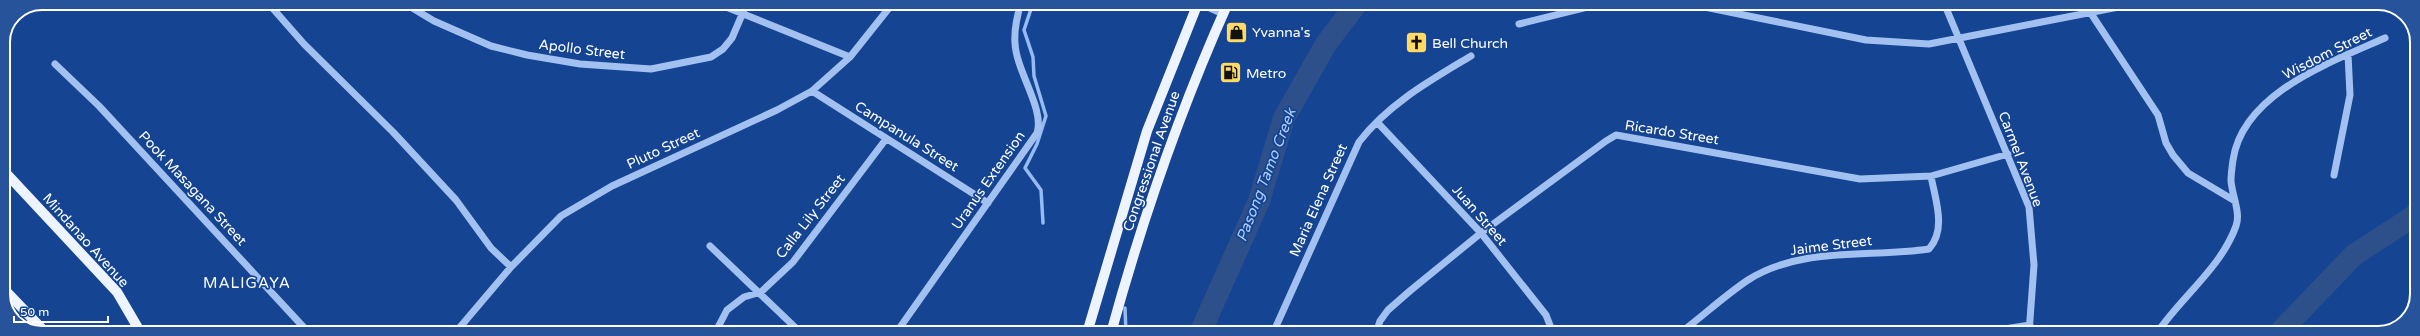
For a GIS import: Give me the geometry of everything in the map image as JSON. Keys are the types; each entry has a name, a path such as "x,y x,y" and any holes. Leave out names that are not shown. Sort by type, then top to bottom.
{"main road":[{"name":"Congressional Avenue","path":"1090,326 1147,131 1196,10"},
{"name":"Congressional Avenue","path":"1113,326 1128,273 1171,140 1225,10"},
{"name":"Mindanao Avenue","path":"10,177 117,292 138,326"},
{"path":"10,295 39,326"}],"street":[{"path":"274,10 304,44 393,132 456,200 490,248 511,267"},
{"name":"Apollo Street","path":"416,10 434,21 491,46 527,55 580,64 651,69 711,58 723,49 732,38 744,10"},
{"path":"733,10 850,57"},
{"name":"Pluto Street","path":"461,326 511,267 561,216 583,201 778,110 812,91 850,57 887,10"},
{"name":"Uranus Extension","path":"901,326 988,203 1038,128 1037,111 1025,83 1015,44 1019,10"},
{"path":"1214,10 1223,14"},
{"path":"1519,24 1576,10"},
{"path":"1720,10 1866,40 1929,44 2101,10"},
{"name":"Carmel Avenue","path":"1947,10 2029,207 2034,265 2030,325"},
{"path":"2090,12 2158,114 2166,143 2173,155 2188,173 2235,201"},
{"name":"Wisdom Street","path":"2163,326 2230,241 2237,224 2235,201 2231,182 2238,141 2259,108 2288,86 2348,54 2385,38"},
{"path":"2334,175 2350,95 2348,54"},
{"name":"Maria Elena Street","path":"1276,326 1352,154 1366,133 1419,87 1471,56"},
{"name":"Pook Masagana Street","path":"55,64 99,106 303,326"},
{"name":"Campanula Street","path":"812,91 988,203"},
{"name":"Juan Street","path":"1377,122 1481,233 1546,315 1550,326"},
{"name":"Ricardo Street","path":"1378,326 1388,310 1481,233 1616,135 1860,179 1931,176 2008,154"},
{"name":"Calla Lily Street","path":"719,326 727,310 744,297 761,292 793,262 886,139"},
{"name":"Jaime Street","path":"1689,326 1748,280 1784,264 1824,256 1929,249 1935,243 1940,228 1931,176"},
{"path":"710,246 761,292 794,326"},
{"path":"2024,326 2030,325"}],"waterway":[{"path":"1031,10 1024,30 1033,57 1034,76 1046,116 1037,144 1025,168 1041,190 1043,223"},
{"name":"Pasong Tamo Creek","path":"1203,326 1259,201 1284,118 1326,44 1352,10"},
{"path":"2286,326 2354,255 2410,219"},
{"path":"1125,308 1126,326"}],"place":[{"name":"Yvanna's","path":"1236,32"},
{"name":"Bell Church","path":"1417,43"},
{"name":"Metro","path":"1230,73"}],"district":[{"name":"MALIGAYA","path":"247,283"}]}
